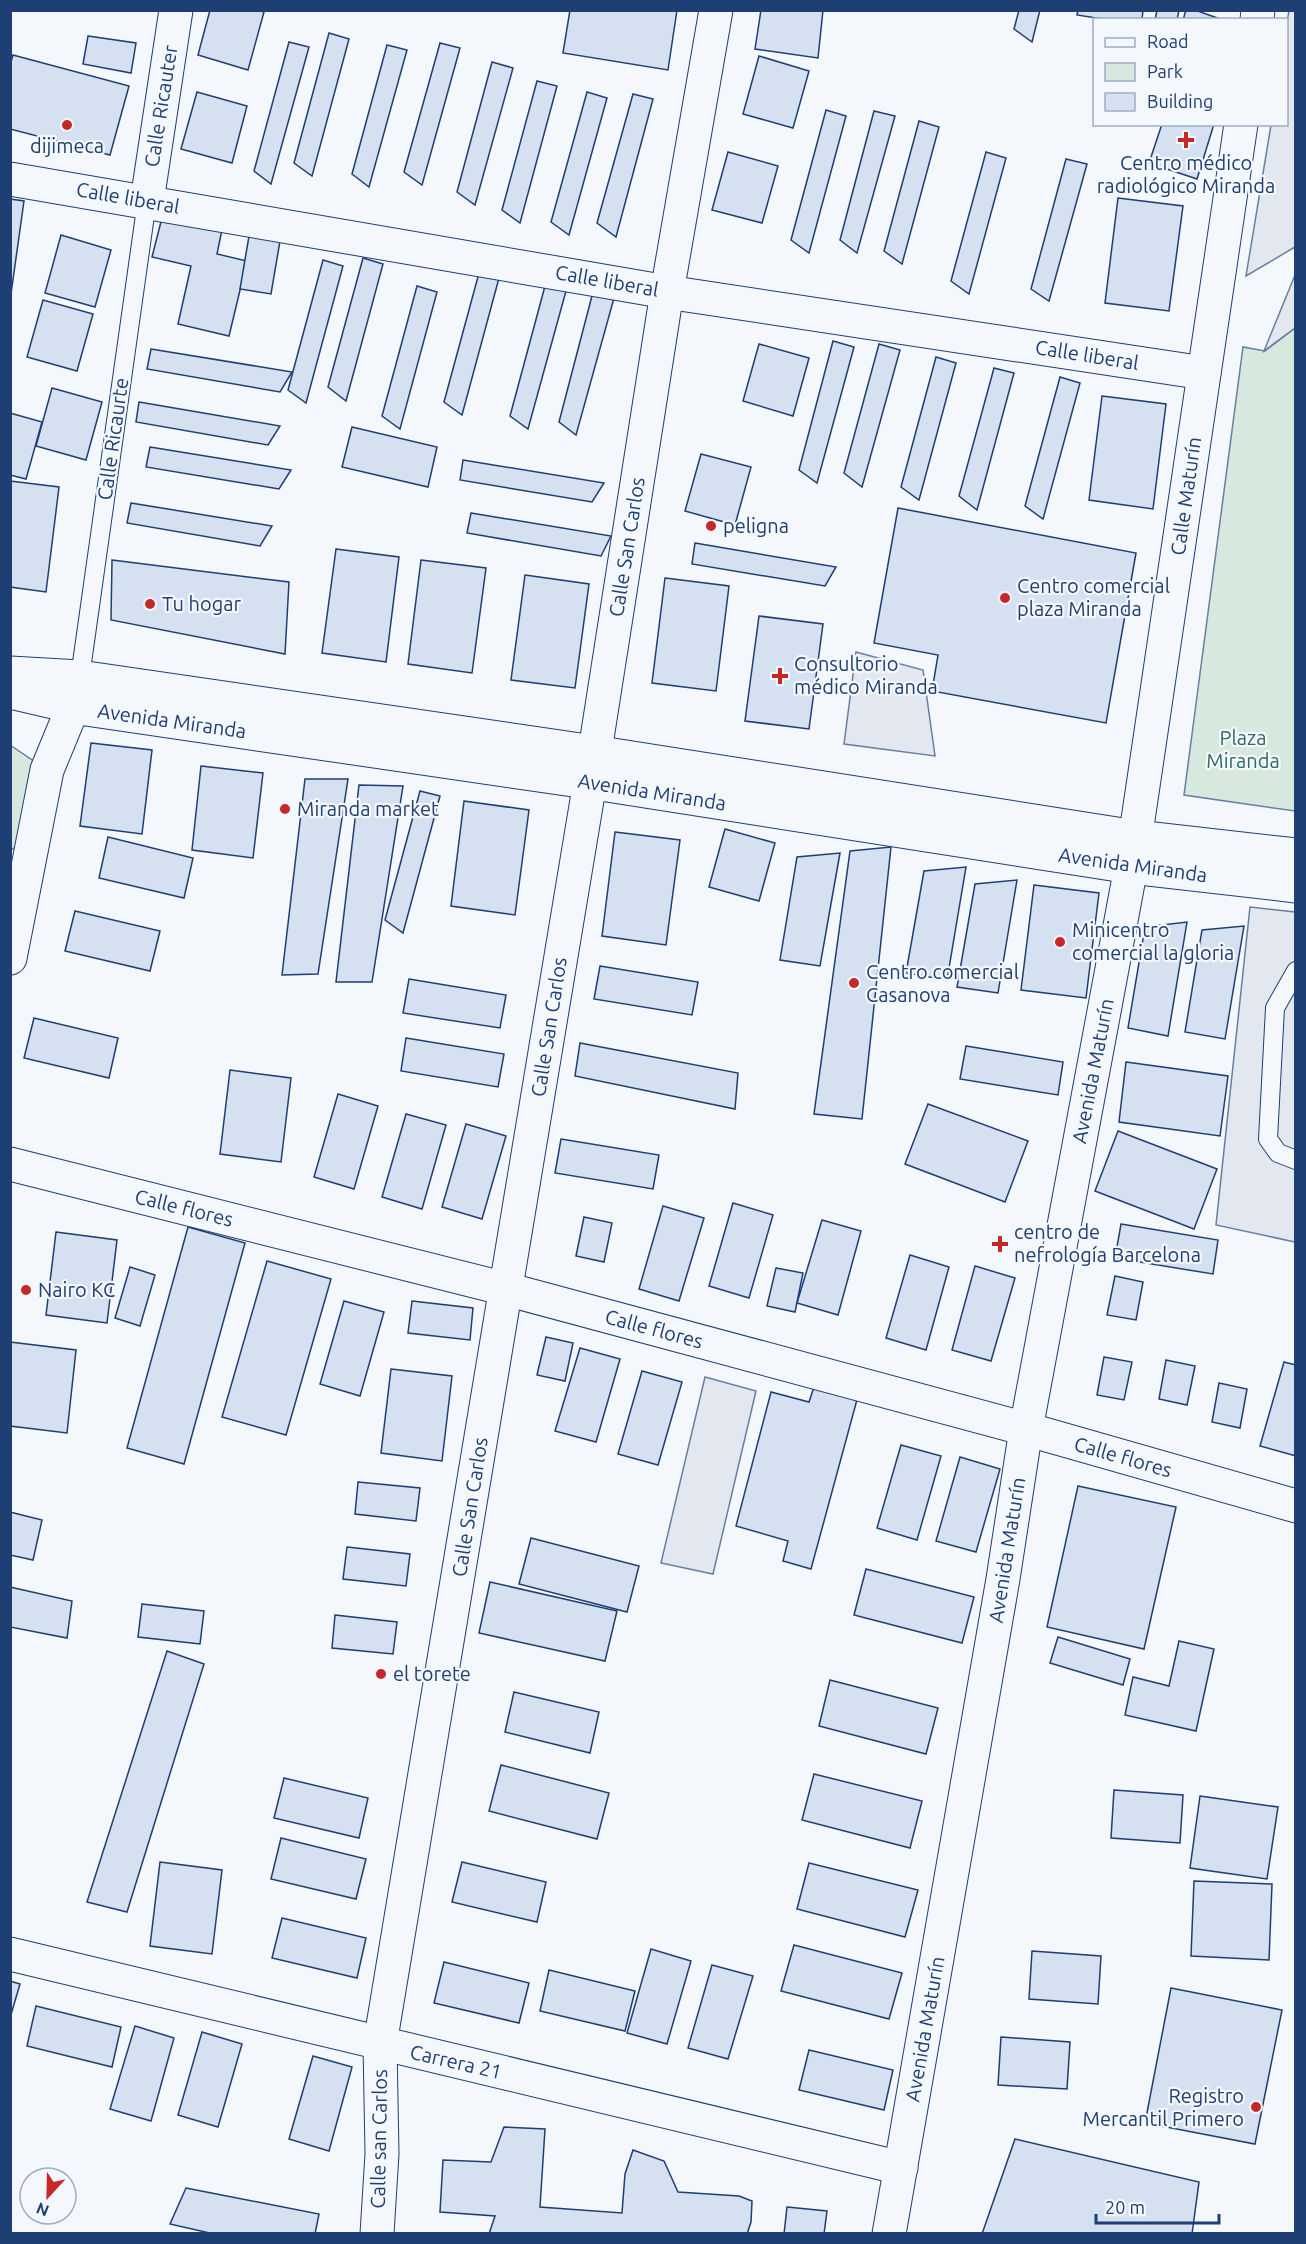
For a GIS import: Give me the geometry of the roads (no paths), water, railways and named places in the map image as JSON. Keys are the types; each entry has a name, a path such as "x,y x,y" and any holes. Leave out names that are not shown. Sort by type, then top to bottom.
{"street":[{"name":"Calle Ricauter","path":"147,201 176,10"},
{"name":"Calle San Carlos","path":"380,2044 716,10"},
{"name":"Calle Maturín","path":"1133,852 1241,126"},
{"name":"Calle liberal","path":"10,179 668,292 1204,373"},
{"name":"Avenida Miranda","path":"10,673 76,692 592,767 1133,852 1296,886"},
{"name":"Avenida Miranda","path":"10,692 76,692"},
{"name":"Calle Ricaurte","path":"10,958 47,770 76,692"},
{"name":"Avenida Miranda","path":"1133,852 1296,855"},
{"name":"Avenida Maturín","path":"889,2234 1003,1579 1026,1430 1133,852"},
{"name":"Calle flores","path":"10,1164 506,1289 1296,1506"},
{"name":"Carrera 21","path":"10,1954 901,2168"},
{"name":"Calle san Carlos","path":"377,2234 382,2154 380,2044"}],"lane":[{"name":"Calle Ricaurte","path":"76,692 147,201"},
{"path":"1296,971 1275,1008 1275,1045 1268,1139 1278,1153 1296,1160"}],"place":[{"name":"dijimeca","path":"67,125"},
{"name":"Centro médico radiológico Miranda","path":"1186,140"},
{"name":"peligna","path":"711,526"},
{"name":"Centro comercial plaza Miranda","path":"1005,598"},
{"name":"Tu hogar","path":"150,604"},
{"name":"Consultorio médico Miranda","path":"780,676"},
{"name":"Miranda market","path":"285,809"},
{"name":"Minicentro comercial la gloria","path":"1060,942"},
{"name":"Centro comercial Casanova","path":"854,983"},
{"name":"centro de nefrología Barcelona","path":"1000,1244"},
{"name":"Nairo KC","path":"26,1290"},
{"name":"el torete","path":"381,1674"},
{"name":"Registro Mercantil Primero","path":"1256,2107"}],"park label":[{"name":"Plaza Miranda","path":"1243,750"}]}
